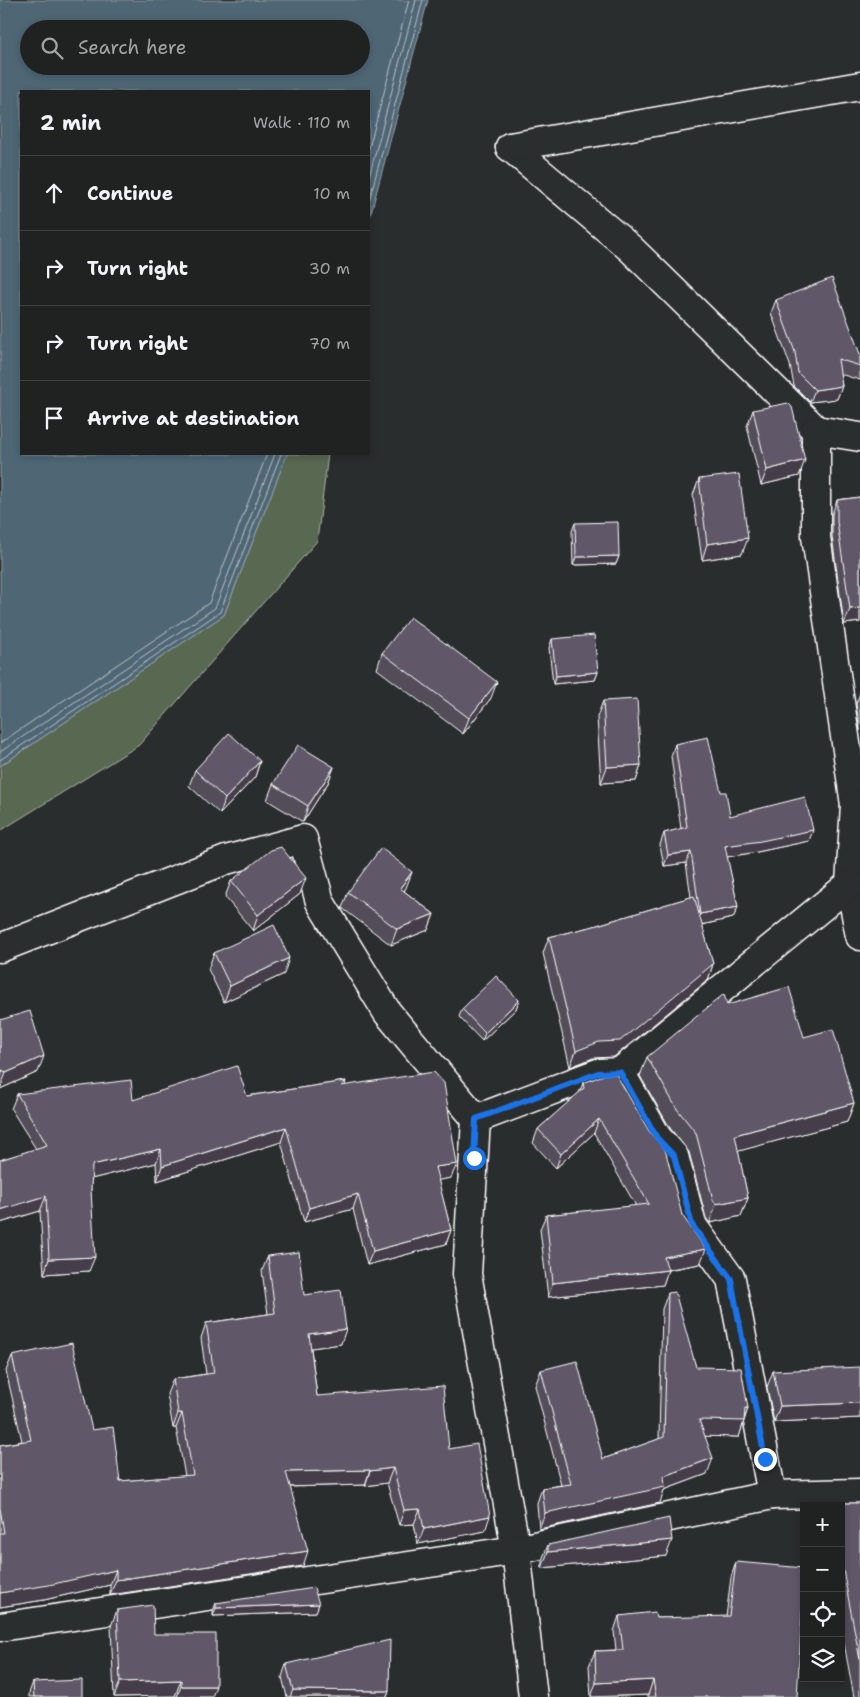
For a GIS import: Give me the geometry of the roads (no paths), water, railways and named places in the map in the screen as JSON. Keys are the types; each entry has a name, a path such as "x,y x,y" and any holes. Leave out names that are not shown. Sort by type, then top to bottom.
{"street":[{"path":"860,86 510,147 630,248 816,430 860,437"},
{"path":"816,430 816,537 857,809 850,884 860,936"},
{"path":"0,948 226,860 303,839 320,902 387,1012 476,1119 467,1274 516,1550 533,1697"},
{"path":"476,1119 598,1073 620,1072 850,884"},
{"path":"620,1072 657,1138 674,1156 692,1225 731,1279 772,1495"},
{"path":"0,1627 516,1550 772,1495 860,1493"}],"water":[{"path":"0,0 428,0 370,216 370,90 20,90 20,455 287,455 224,615 0,766"}]}
